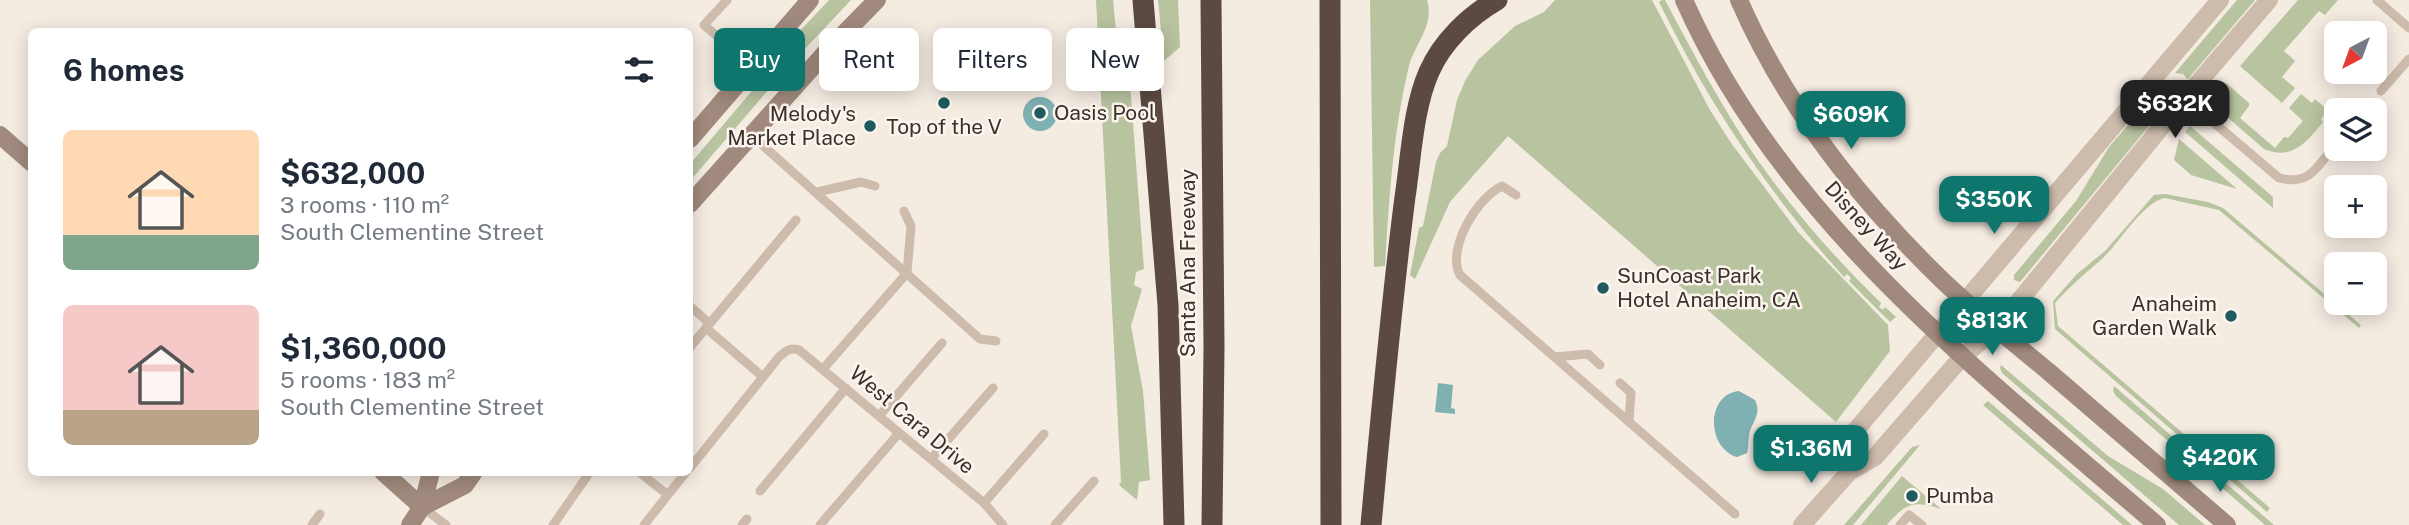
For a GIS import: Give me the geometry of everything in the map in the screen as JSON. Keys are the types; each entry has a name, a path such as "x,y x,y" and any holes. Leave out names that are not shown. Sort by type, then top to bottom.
{"highway":[{"path":"1143,0 1168,305 1174,525"},
{"name":"Santa Ana Freeway","path":"1211,0 1214,346 1212,525"},
{"path":"1330,0 1331,525"},
{"path":"1371,525 1400,241 1413,136 1424,86 1437,58 1455,33 1497,0"}],"main road":[{"path":"786,28 810,0"},
{"name":"Disney Way","path":"1684,0 1721,71 1762,135 1829,222 1937,334 2157,525"},
{"name":"Disney Way","path":"1739,0 1783,86 1834,160 1903,241 1965,301 2227,525"},
{"path":"693,200 750,134 873,4"},
{"path":"693,136 732,91"},
{"path":"0,135 28,160"},
{"path":"387,476 422,507"},
{"path":"410,525 422,507 430,476"},
{"path":"422,507 465,485 471,476"}],"street":[{"path":"1849,472 1850,437 2220,0"},
{"path":"1802,525 1849,472 1875,457 1962,357 1997,328 2185,98 2269,0"}],"lane":[{"path":"714,33 704,25 727,0"},
{"path":"2377,0 2409,28"},
{"path":"2381,91 2409,59"},
{"path":"2150,83 2185,98 2279,178 2294,182 2308,177 2324,158"},
{"path":"750,134 980,339 996,341"},
{"path":"817,192 861,182 875,186"},
{"path":"1516,195 1502,186 1484,198 1456,253 1455,266 1460,275 1735,514"},
{"path":"823,369 907,273 911,226 904,211"},
{"path":"693,343 796,220"},
{"path":"693,309 763,377 693,464"},
{"path":"879,416 942,343"},
{"name":"West Cara Drive","path":"763,377 787,350 799,350 984,503 1003,525"},
{"path":"1555,357 1588,354 1600,365"},
{"path":"1620,383 1631,393 1629,422"},
{"path":"761,491 846,388"},
{"path":"931,459 993,388"},
{"path":"820,525 899,433"},
{"path":"984,503 1044,434"},
{"path":"553,525 587,476"},
{"path":"644,476 668,495"},
{"path":"644,525 683,476"},
{"path":"1055,525 1094,481"},
{"path":"422,507 446,525"},
{"path":"312,525 320,514"},
{"path":"1900,525 1909,515 1922,525"}],"green space":[{"path":"829,0 851,0 825,28 819,28 819,34 805,49 805,28 803,28"},
{"path":"1096,0 1113,0 1116,28 1097,28"},
{"path":"1158,0 1178,0 1180,47 1164,61 1164,28 1161,28"},
{"path":"1370,0 1427,0 1429,9 1426,26 1409,66 1399,115 1385,266 1374,267"},
{"path":"1555,0 1652,0 1710,110 1731,143 1798,232 1888,325 1890,351 1836,422 1508,136 1450,202 1415,279 1410,275 1436,162 1447,146 1457,100 1465,81 1478,60 1515,26 1544,12"},
{"path":"1665,0 1698,62 1759,162 1817,236 1881,303 1879,307 1883,310 1885,307 1896,317 1890,322 1849,281 1851,278 1847,274 1844,277 1765,180 1698,76 1659,2"},
{"path":"2237,0 2255,0 2188,79 2183,74 2175,73"},
{"path":"2298,0 2338,0 2325,15 2319,11 2284,51 2295,61 2282,77 2295,88 2282,103 2240,66"},
{"path":"2226,83 2249,103 2240,118 2275,148 2303,121 2289,108 2301,94 2312,103 2315,99 2324,107 2321,119 2323,122 2298,148 2283,153 2274,152 2264,149 2210,102"},
{"path":"752,91 767,91 693,178 693,160"},
{"path":"1101,91 1131,91 1144,269 1136,272 1134,285 1142,289 1131,326 1143,391 1150,480 1139,482 1137,500 1119,485 1121,482"},
{"path":"2156,98 2168,103 2020,282 2014,280 2014,275 2076,201 2109,147 2149,100"},
{"path":"2190,126 2273,197 2273,208 2185,132"},
{"path":"2179,139 2237,189 2191,175 2174,160"},
{"path":"2165,194 2208,202 2223,208 2324,294 2324,298 2219,210 2165,198 2140,214 2103,258 2055,303 2058,326 2270,508 2267,512 2055,329 2053,301 2077,274 2105,251 2154,195"},
{"path":"2344,315 2349,315 2361,325 2359,328"},
{"path":"2001,365 2108,456 2163,489 2205,525 2179,525 2002,373"},
{"path":"2114,386 2274,525 2265,525 2116,396"},
{"path":"1988,401 2132,525 2123,525 1983,405"},
{"path":"1920,445 1853,525 1844,525 1912,447"},
{"path":"1902,476 1941,509 1911,505 1899,512 1887,525 1861,525"}],"water":[{"name":"Oasis Pool","path":"1040,97 1052,102 1057,114 1052,126 1040,131 1028,126 1023,114 1028,102"},
{"path":"1438,383 1453,385 1451,408 1455,409 1455,414 1435,412"},
{"path":"1739,391 1755,400 1757,410 1749,435 1747,453 1737,457 1727,452 1720,443 1714,422 1720,402"}],"place":[{"name":"Top of the V","path":"944,103"},
{"name":"Oasis Pool","path":"1040,113"},
{"name":"Melody's Market Place","path":"870,126"},
{"name":"SunCoast Park Hotel Anaheim, CA","path":"1603,288"},
{"name":"Anaheim Garden Walk","path":"2231,316"},
{"name":"Pumba","path":"1912,496"}]}
